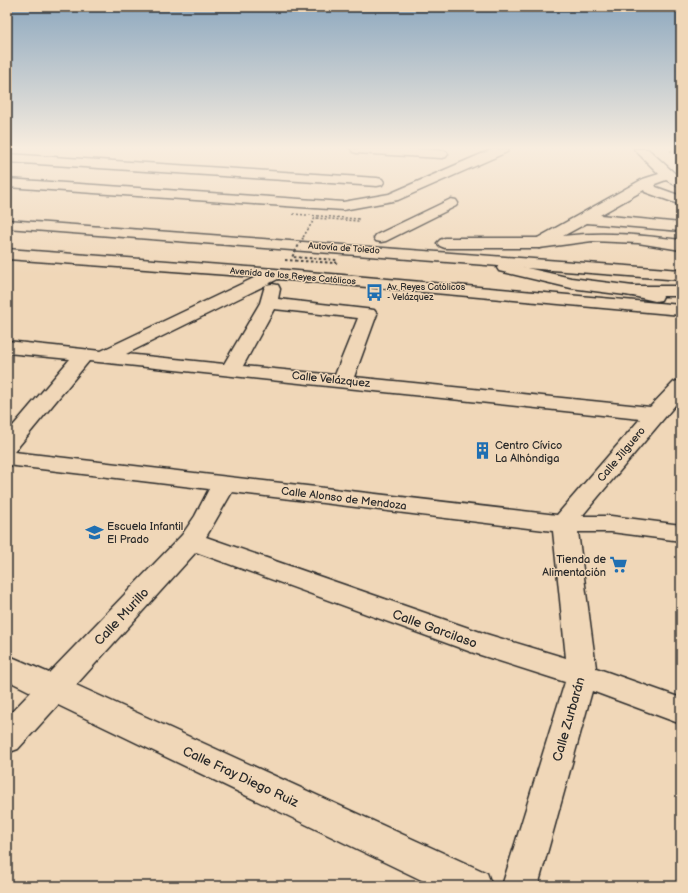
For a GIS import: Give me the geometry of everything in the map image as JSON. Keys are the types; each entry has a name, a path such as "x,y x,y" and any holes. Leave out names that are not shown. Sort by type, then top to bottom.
{"main road":[{"path":"119,191 343,206 393,197 407,191"},
{"path":"539,243 633,191"},
{"path":"652,191 681,201"},
{"path":"381,238 451,203"},
{"name":"Autovía de Toledo","path":"7,211 578,253"},
{"path":"585,218 681,227"},
{"name":"Autovía de Toledo","path":"7,224 393,252 681,275"},
{"path":"444,243 539,243 592,238 638,239 681,245"},
{"name":"Avenida de los Reyes Católicos","path":"7,250 25,254"},
{"path":"393,252 438,261 505,268 570,283 633,291 681,302"},
{"name":"Avenida de los Reyes Católicos","path":"7,254 25,254 275,274 525,298 681,310"},
{"path":"230,369 269,303 275,274"},
{"path":"106,356 275,274"},
{"path":"525,298 633,291 681,291"},
{"path":"269,303 368,314 342,380"},
{"name":"Calle Velázquez","path":"7,347 342,380 655,414"},
{"path":"7,447 85,354"},
{"name":"Calle Jilguero","path":"565,524 569,515 655,414 681,386"},
{"name":"Calle Alonso de Mendoza","path":"7,458 565,524 611,524 681,533"},
{"name":"Calle Murillo","path":"7,739 191,541 206,518 224,484"},
{"name":"Calle Zurbarán","path":"520,886 582,675 565,524"},
{"name":"Calle Garcilaso","path":"191,541 481,644 582,675 681,711"},
{"name":"Calle Fray Diego Ruiz","path":"7,667 474,886"}],"path":[{"path":"285,260 336,263 337,260 292,257 315,218 358,221 359,219 293,214"}],"place":[{"name":"Av. Reyes Católicos - Velázquez","path":"374,292"},
{"name":"Centro Cívico La Alhóndiga","path":"482,451"},
{"name":"Escuela Infantil El Prado","path":"94,532"},
{"name":"Tienda de Alimentación","path":"619,565"}]}
